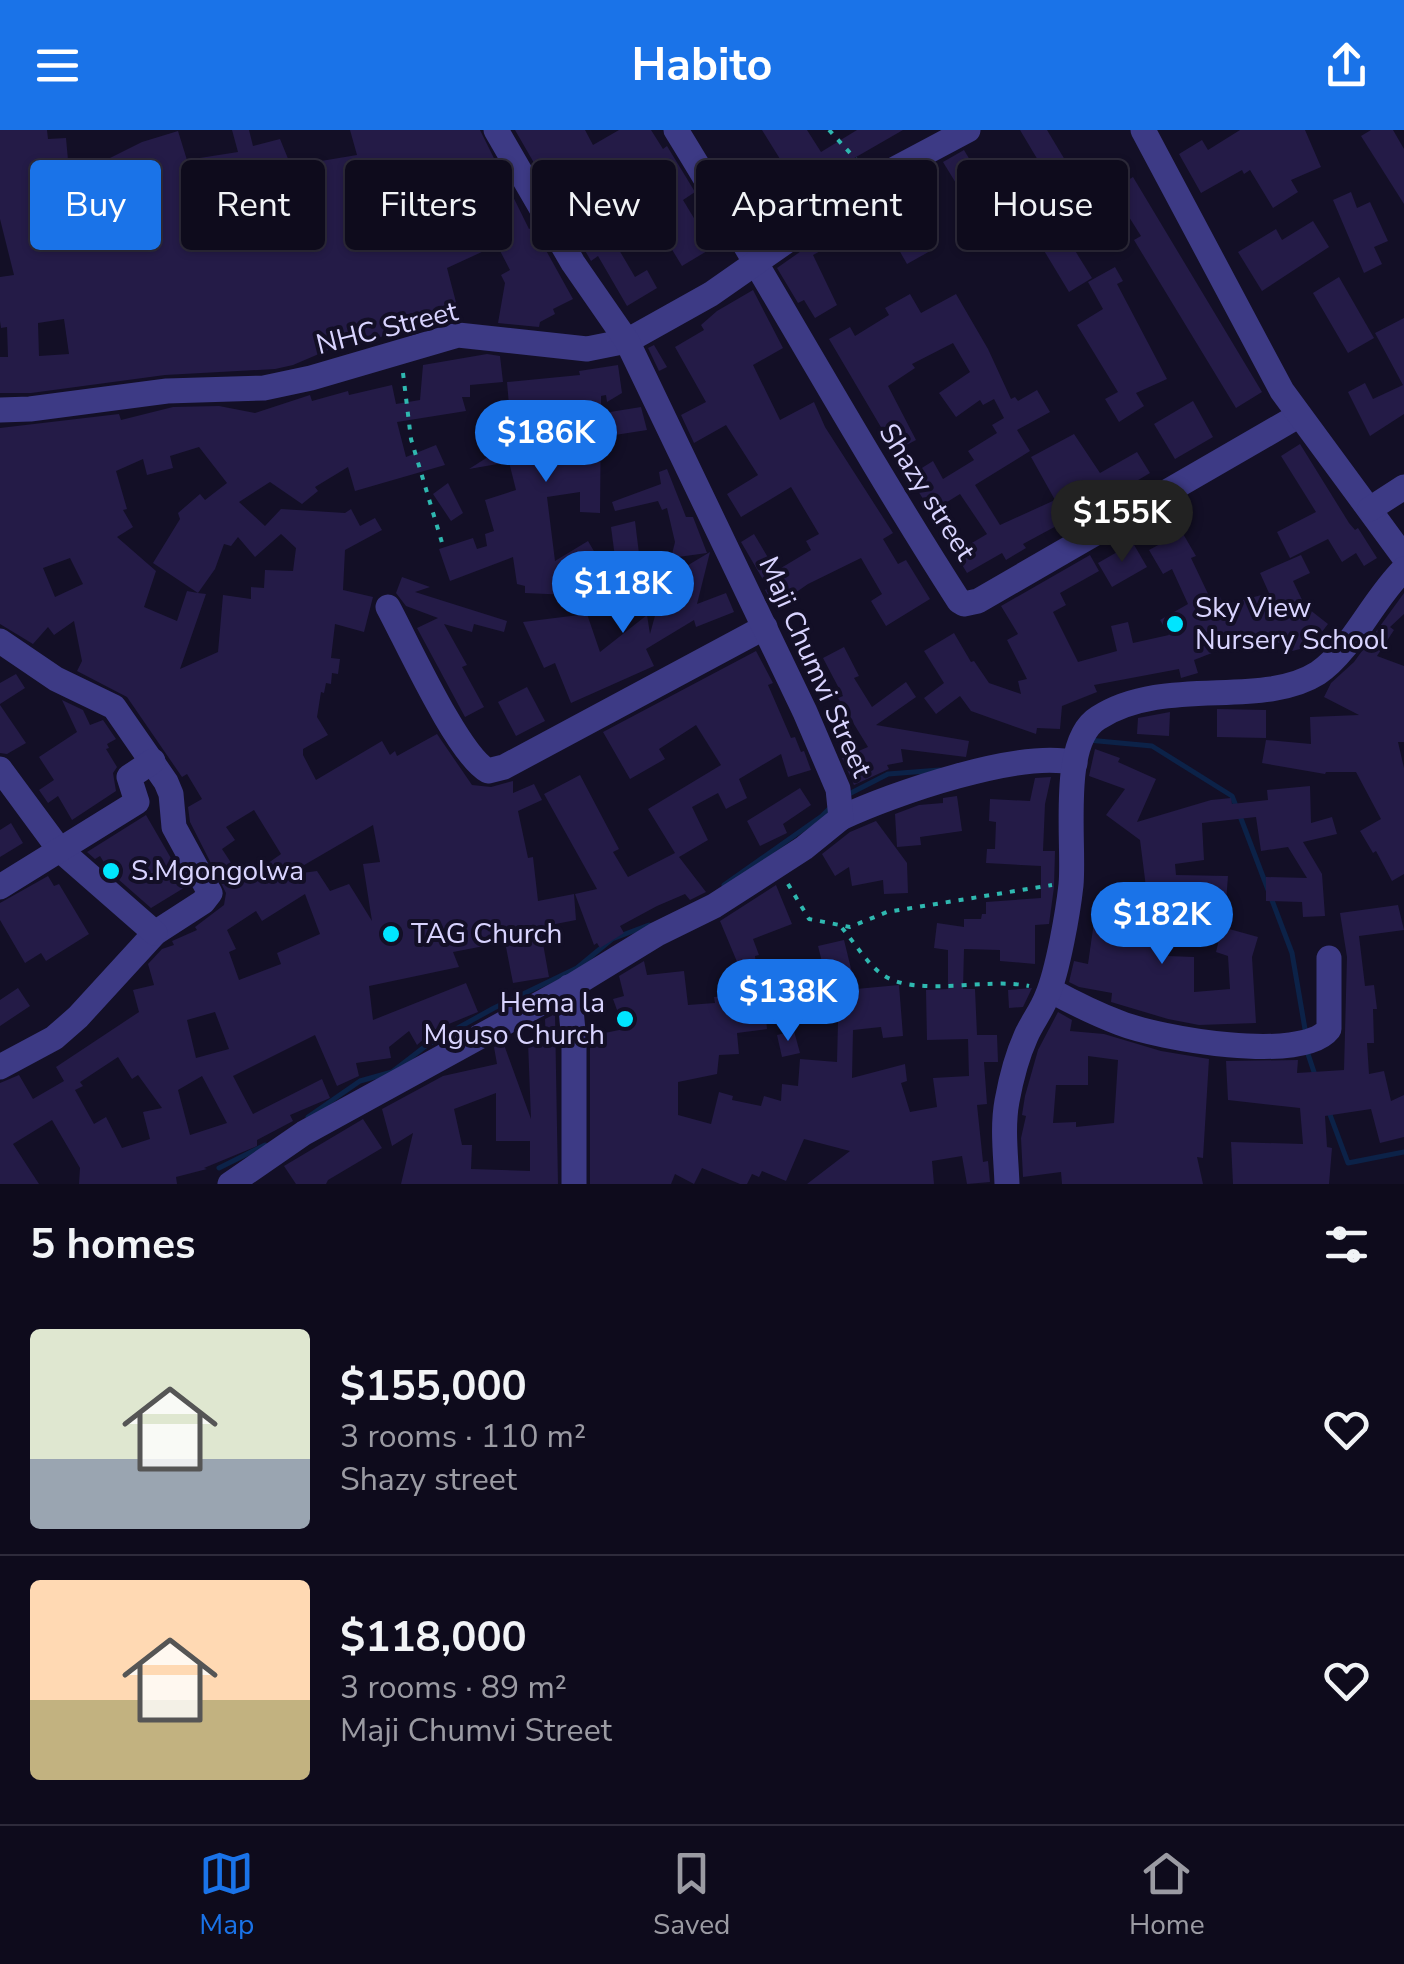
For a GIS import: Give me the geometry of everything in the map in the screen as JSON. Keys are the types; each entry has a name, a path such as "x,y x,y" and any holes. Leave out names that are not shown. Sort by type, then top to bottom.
{"street":[{"name":"Maji Chumvi Street","path":"230,1184 304,1133 657,934 704,912 826,833 840,818 838,789 765,626 627,341 573,263 496,130"},
{"name":"Shazy street","path":"676,130 879,475 964,604 978,601 1298,416"},
{"name":"NHC Street","path":"912,160 968,130"},
{"path":"1143,130 1298,416 1404,557"},
{"name":"NHC Street","path":"0,410 167,391 264,388 458,336 587,349 627,341 676,316 773,250"},
{"path":"1370,509 1404,487"},
{"path":"1008,1184 1006,1105 1026,1036 1050,990 1072,882 1079,740 1096,718 1136,701 1190,692 1272,687 1314,676 1347,644 1366,612 1404,569"},
{"path":"388,607 458,736 478,766 488,771 504,768 765,626"},
{"path":"0,641 56,679 114,708 153,761 171,794 174,826 210,894 204,902 154,933 78,1018 54,1038 0,1067"},
{"path":"840,818 883,800 1007,766 1042,760 1075,763"},
{"path":"153,761 129,778 138,802 174,826"},
{"path":"0,769 59,849 154,933"},
{"path":"0,887 138,802"},
{"path":"1050,990 1119,1023 1150,1032 1223,1044 1276,1045 1316,1039 1329,1029 1329,958"},
{"path":"569,987 574,1042 574,1184"}],"path":[{"path":"830,130 856,160"},
{"path":"401,354 411,439 443,546"},
{"path":"777,866 809,919 842,928 901,909 1072,882"},
{"path":"842,928 875,968 890,978 930,985 1016,983 1050,990"}],"building":[{"path":"0,130 47,130 48,139 66,138 68,160 30,160 30,250 161,250 161,160 106,160 142,142 178,131 187,160 181,160 181,250 325,250 325,160 357,155 350,130 480,130 495,160 345,160 345,250 486,250 447,268 458,310 428,319 430,325 407,332 405,327 364,344 361,336 293,365 0,393 0,357 8,357 7,327 1,328 0,321 0,277 14,275 0,219","holes":["64,319 69,354 39,356 38,323"]},
{"path":"232,130 249,130 253,146 280,139 289,160 187,160 238,152"},
{"path":"515,130 585,130 593,145 619,130 651,130 676,160 532,160"},
{"path":"762,130 807,130 821,152 857,130 903,130 851,160 780,159"},
{"path":"1020,130 1047,130 1065,160 1038,160"},
{"path":"1240,130 1305,130 1321,167 1291,180 1298,192 1273,208 1250,170 1244,174 1242,170 1201,193 1179,154 1202,140 1208,150"},
{"path":"1371,130 1393,130 1404,149 1404,204 1361,136"},
{"path":"964,150 970,160 957,160 957,185 943,162"},
{"path":"676,161 695,192 683,200 696,222 696,250 709,250 682,266 672,250 676,250"},
{"path":"1133,177 1262,392 1236,408 1134,240 1141,236 1128,215 1128,180"},
{"path":"1351,192 1357,208 1370,202 1388,241 1374,247 1382,264 1364,273 1333,200"},
{"path":"512,195 529,229 532,228 532,250 546,250 573,299 553,309 555,314 540,322 539,327 498,323 505,283 501,275 510,270 500,250 512,250"},
{"path":"1313,221 1329,247 1262,291 1238,252 1276,229 1282,240"},
{"path":"584,250 619,250 635,277 647,270 657,288 627,306 598,256 591,261"},
{"path":"803,250 822,250 813,255 837,305 815,318 804,300 798,303 777,268"},
{"path":"899,250 932,250 907,264"},
{"path":"1044,250 1075,250 1092,278 1069,292"},
{"path":"1115,267 1123,281 1117,284 1167,379 1136,393 1144,406 1119,422 1105,399 1118,392 1077,325 1103,309 1088,282"},
{"path":"1339,277 1374,338 1348,353 1313,293"},
{"path":"753,290 783,348 753,365 780,420 814,402 825,427 893,533 883,539 898,564 906,560 930,599 886,626 871,601 882,594 861,558 808,584 775,607 741,542 754,534 776,571 811,550 806,541 819,534 791,487 741,517 727,494 758,475 726,425 694,443 681,415 706,402 675,347 704,330 701,325 717,311"},
{"path":"910,294 921,313 956,294 1011,399 1015,397 1018,401 1037,390 1050,412 1017,430 1030,451 975,485 1000,525 1055,500 1031,457 1074,434 1100,473 1137,452 1150,473 1118,492 1116,488 1056,518 1060,524 1023,544 1026,548 1006,560 1002,553 967,573 955,553 987,534 960,494 931,512 909,476 933,461 943,479 974,460 968,451 997,433 992,425 1004,418 994,399 983,405 980,400 956,417 939,393 970,372 953,343 912,364 915,368 888,386 916,440 895,451 829,339 850,327 855,336 889,315 885,308"},
{"path":"1404,318 1404,414 1370,436 1348,392 1365,383 1373,399 1403,385 1375,333"},
{"path":"654,345 667,367 659,371 648,348"},
{"path":"487,354 500,356 503,382 470,385 470,397 462,397 466,411 397,422 406,457 436,445 445,465 355,491 348,467 315,487 318,491 302,504 270,482 239,502 265,526 281,509 345,513 351,509 360,526 375,518 382,530 345,550 343,590 373,597 364,632 335,624 331,658 340,659 338,674 332,673 331,684 326,683 324,693 321,692 317,717 328,735 303,749 303,755 316,780 382,741 390,755 395,751 397,756 437,734 472,785 491,787 513,781 513,793 534,784 542,800 518,811 528,858 533,857 538,901 574,894 576,920 540,927 549,977 513,983 505,942 453,952 459,967 369,986 373,1020 466,983 478,1012 434,1030 417,1045 409,1031 389,1047 391,1058 356,1063 359,1076 337,1086 315,1035 233,1076 253,1114 322,1079 330,1098 290,1115 293,1121 257,1140 257,1146 204,1168 207,1169 176,1177 177,1184 79,1184 80,1168 52,1120 13,1144 39,1184 0,1184 0,1083 19,1075 33,1099 64,1081 56,1067 139,1012 133,990 154,985 148,964 162,949 174,945 172,941 197,930 195,927 224,905 226,893 190,822 188,807 202,799 187,774 182,777 127,697 77,671 82,661 74,621 54,635 48,627 33,644 0,624 0,428 119,414 121,420 173,407 219,406 255,413 310,395 312,401 392,385 396,404 420,400 423,365","holes":["199,447 227,483 205,500 200,494 178,513 180,519 153,563 198,593 187,591 177,621 144,607 156,571 117,537 133,527 123,510 127,509 116,471 143,459 147,475 173,468 170,456","281,534 296,548 293,571 265,570 264,588 251,587 251,599 223,595 218,652 180,669 206,594 198,593 215,569 224,544 231,546 238,537 255,557","70,558 83,584 55,597 43,568","254,810 281,854 243,881 222,849 235,840 226,827","373,825 380,862 363,864 372,921 349,884 330,891 317,871 287,875","305,894 320,934 277,953 281,964 239,980 229,952 236,949 227,930 256,911 262,921","215,1012 229,1049 196,1058 187,1020","118,1057 132,1079 138,1075 162,1108 143,1112 150,1139 122,1148 106,1117 94,1124 75,1090 83,1086 80,1082","202,1076 227,1123 190,1135 178,1090"]},
{"path":"618,365 622,393 607,402 606,395 601,396 601,406 583,417 601,414 600,513 580,512 580,492 547,497 555,561 588,541 615,587 614,597 525,593 525,586 517,584 513,557 450,581 439,549 473,538 477,549 487,546 485,534 494,531 485,500 516,490 509,462 469,469 505,446 498,424 530,406 529,402 509,405 507,382 580,375 579,371"},
{"path":"1193,401 1213,437 1175,459 1154,424"},
{"path":"641,407 647,430 615,435 610,412"},
{"path":"1300,444 1349,523 1355,530 1358,528 1377,558 1364,566 1356,553 1342,562 1328,539 1290,558 1277,532 1316,512 1281,456"},
{"path":"667,469 686,517 693,517 707,553 671,558 675,542 667,508 662,510 658,501 615,511 612,502 661,484 659,472"},
{"path":"448,483 463,513 451,521 433,494"},
{"path":"635,521 640,562 616,565 611,527"},
{"path":"1182,532 1196,556 1191,558 1210,598 1219,594 1224,605 1269,593 1260,573 1301,555 1310,573 1293,581 1305,606 1328,624 1311,646 1285,653 1282,642 1248,651 1245,640 1194,660 1198,673 1181,678 1179,669 1094,685 1097,692 1062,706 1060,729 1037,728 1036,734 971,711 960,696 936,714 924,698 944,683 924,651 954,633 989,683 1021,694 1018,681 1027,679 1007,640 1018,634 1001,606 1090,555 1099,571 1060,593 1066,605 1053,612 1078,662 1117,651 1111,626 1128,622 1133,643 1169,635 1160,620 1188,604 1172,569 1163,574 1149,550"},
{"path":"1133,543 1147,567 1112,587 1098,563"},
{"path":"710,552 697,604 726,593 734,612 696,627 694,620 646,649 654,666 571,703 555,663 544,668 523,622 587,614 600,652 647,615 650,634 665,579"},
{"path":"402,577 430,587 415,592 507,621 504,632 474,624 472,632 444,624 484,707 465,717 417,628 438,618 406,606 396,593"},
{"path":"1404,593 1404,614 1390,627 1394,630 1377,656 1404,666 1404,742 1398,742 1404,768 1404,874 1392,881 1360,831 1381,819 1356,772 1325,774 1262,763 1266,740 1311,744 1310,717 1359,715 1324,697"},
{"path":"844,647 859,676 854,678 872,707 906,682 916,697 876,725 969,741 966,757 901,749 903,762 887,765 889,769 854,785 842,758 868,747 838,698 843,696 823,658"},
{"path":"756,651 773,683 768,685 791,738 795,737 801,752 804,751 811,770 788,777 781,754 739,779 747,798 726,809 718,793 692,807 708,840 679,857 706,892 690,900 685,894 657,906 620,926 624,933 600,948 597,943 594,945 575,894 597,889 544,794 580,775 619,849 613,852 628,877 675,853 648,809 721,765 696,725 659,749 665,759 630,779 603,732"},
{"path":"16,674 25,688 0,704 0,683"},
{"path":"527,687 545,721 516,736 498,702"},
{"path":"62,700 83,710 90,725 103,720 116,739 106,749 117,767 113,773 116,791 72,820 58,796 48,803 39,790 54,780 39,757 77,732"},
{"path":"0,705 26,743 7,754 0,753"},
{"path":"1217,709 1266,710 1266,738 1217,737"},
{"path":"1170,712 1169,736 1137,734 1138,718"},
{"path":"1095,749 1156,779 1137,822 1211,800 1231,798 1232,804 1268,800 1267,790 1310,786 1311,823 1332,817 1337,834 1303,842 1322,874 1325,916 1303,917 1302,902 1266,901 1266,877 1307,878 1288,847 1261,851 1256,817 1202,823 1204,860 1175,864 1176,875 1228,876 1226,902 1147,895 1140,840 1106,815 1125,789 1089,776"},
{"path":"1051,777 1045,804 1043,851 1055,851 1054,887 1049,924 1035,925 1035,964 1000,961 1000,950 964,949 963,989 975,989 977,1035 997,1035 998,1062 984,1062 987,1104 977,1105 983,1162 988,1161 990,1182 967,1184 962,1156 932,1161 934,1184 807,1184 850,1151 804,1139 786,1181 762,1171 759,1177 752,1174 747,1184 740,1184 702,1168 694,1184 675,1174 671,1184 590,1184 590,1036 624,1029 613,999 624,996 619,976 644,961 647,975 684,971 688,1005 715,1003 714,997 738,995 735,970 740,969 720,921 776,885 792,924 753,939 759,955 755,956 767,1029 737,1033 739,1054 719,1055 717,1074 678,1082 678,1115 711,1124 719,1092 733,1096 732,1100 761,1106 764,1096 781,1101 782,1084 798,1086 800,1059 837,1062 838,1022 830,1022 830,1016 808,1020 804,994 829,990 818,946 844,940 856,989 899,985 903,1036 883,1038 881,1027 853,1030 852,1078 905,1064 907,1081 901,1083 910,1112 937,1107 933,1078 969,1076 968,1039 927,1040 926,990 948,989 948,950 934,948 937,923 964,927 964,919 981,919 986,914 986,902 1041,898 1041,866 986,863 987,849 995,849 996,822 989,821 990,799 1030,801 1035,778"},
{"path":"800,788 811,805 783,824 787,833 760,846 747,821"},
{"path":"957,796 962,831 920,837 921,845 897,847 895,814"},
{"path":"146,815 187,886 151,908 110,872 100,856 95,859 87,852"},
{"path":"876,821 907,863 908,893 884,894 883,880 852,886 849,867 835,876 822,854 850,832"},
{"path":"11,823 23,843 0,857 0,830"},
{"path":"48,876 54,886 59,884 89,934 46,961 41,953 25,963 0,920 0,903"},
{"path":"1098,894 1137,898 1136,904 1175,915 1168,956 1194,957 1194,992 1230,989 1228,956 1216,952 1222,927 1258,937 1252,957 1256,1023 1199,1025 1168,1019 1111,1002 1112,993 1069,982 1074,961 1088,964"},
{"path":"1398,905 1404,930 1359,936 1365,986 1374,985 1377,1009 1373,1009 1374,1043 1367,1043 1369,1074 1384,1071 1391,1101 1404,1095 1404,1137 1380,1143 1371,1109 1325,1116 1327,1147 1332,1148 1329,1184 1233,1184 1231,1142 1303,1144 1300,1108 1228,1100 1226,1061 1298,1060 1297,1073 1344,1070 1347,957 1340,913"},
{"path":"18,988 30,1006 0,1026 0,1000"},
{"path":"1032,988 1023,1007 1009,1008 1008,990"},
{"path":"1058,1012 1072,1020 1070,1031 1104,1034 1161,1051 1209,1059 1203,1158 1197,1157 1203,1184 1062,1184 1061,1172 1023,1177 1021,1138 1026,1116 1022,1115 1038,1050","holes":["1088,1056 1118,1060 1114,1123 1076,1127 1076,1122 1053,1123 1056,1085 1088,1085"]},
{"path":"555,1014 558,1184 401,1184 413,1133 392,1146 382,1109 443,1076 497,1064 494,1047 503,1042 531,1119 528,1042 546,1042 545,1019","holes":["496,1093 496,1141 530,1141 530,1171 471,1169 472,1145 462,1145 454,1109"]},
{"path":"794,1031 800,1053 782,1057 777,1035"},
{"path":"363,1119 382,1148 326,1184 296,1184 284,1166"}],"waterway":[{"path":"1088,740 1152,746 1232,796 1236,806"},
{"path":"847,795 888,774 940,770"},
{"path":"724,885 832,806"},
{"path":"1240,816 1292,953 1306,1035"},
{"path":"308,1117 360,1081 392,1072 427,1045 577,968 612,939 649,925"},
{"path":"1307,1051 1316,1078"},
{"path":"1329,1112 1348,1163 1404,1152"},
{"path":"219,1168 265,1145"}],"place":[{"name":"Sky View Nursery School","path":"1175,624"},
{"name":"S.Mgongolwa","path":"111,871"},
{"name":"TAG Church","path":"391,934"},
{"name":"Hema la Mguso Church","path":"625,1019"}]}
